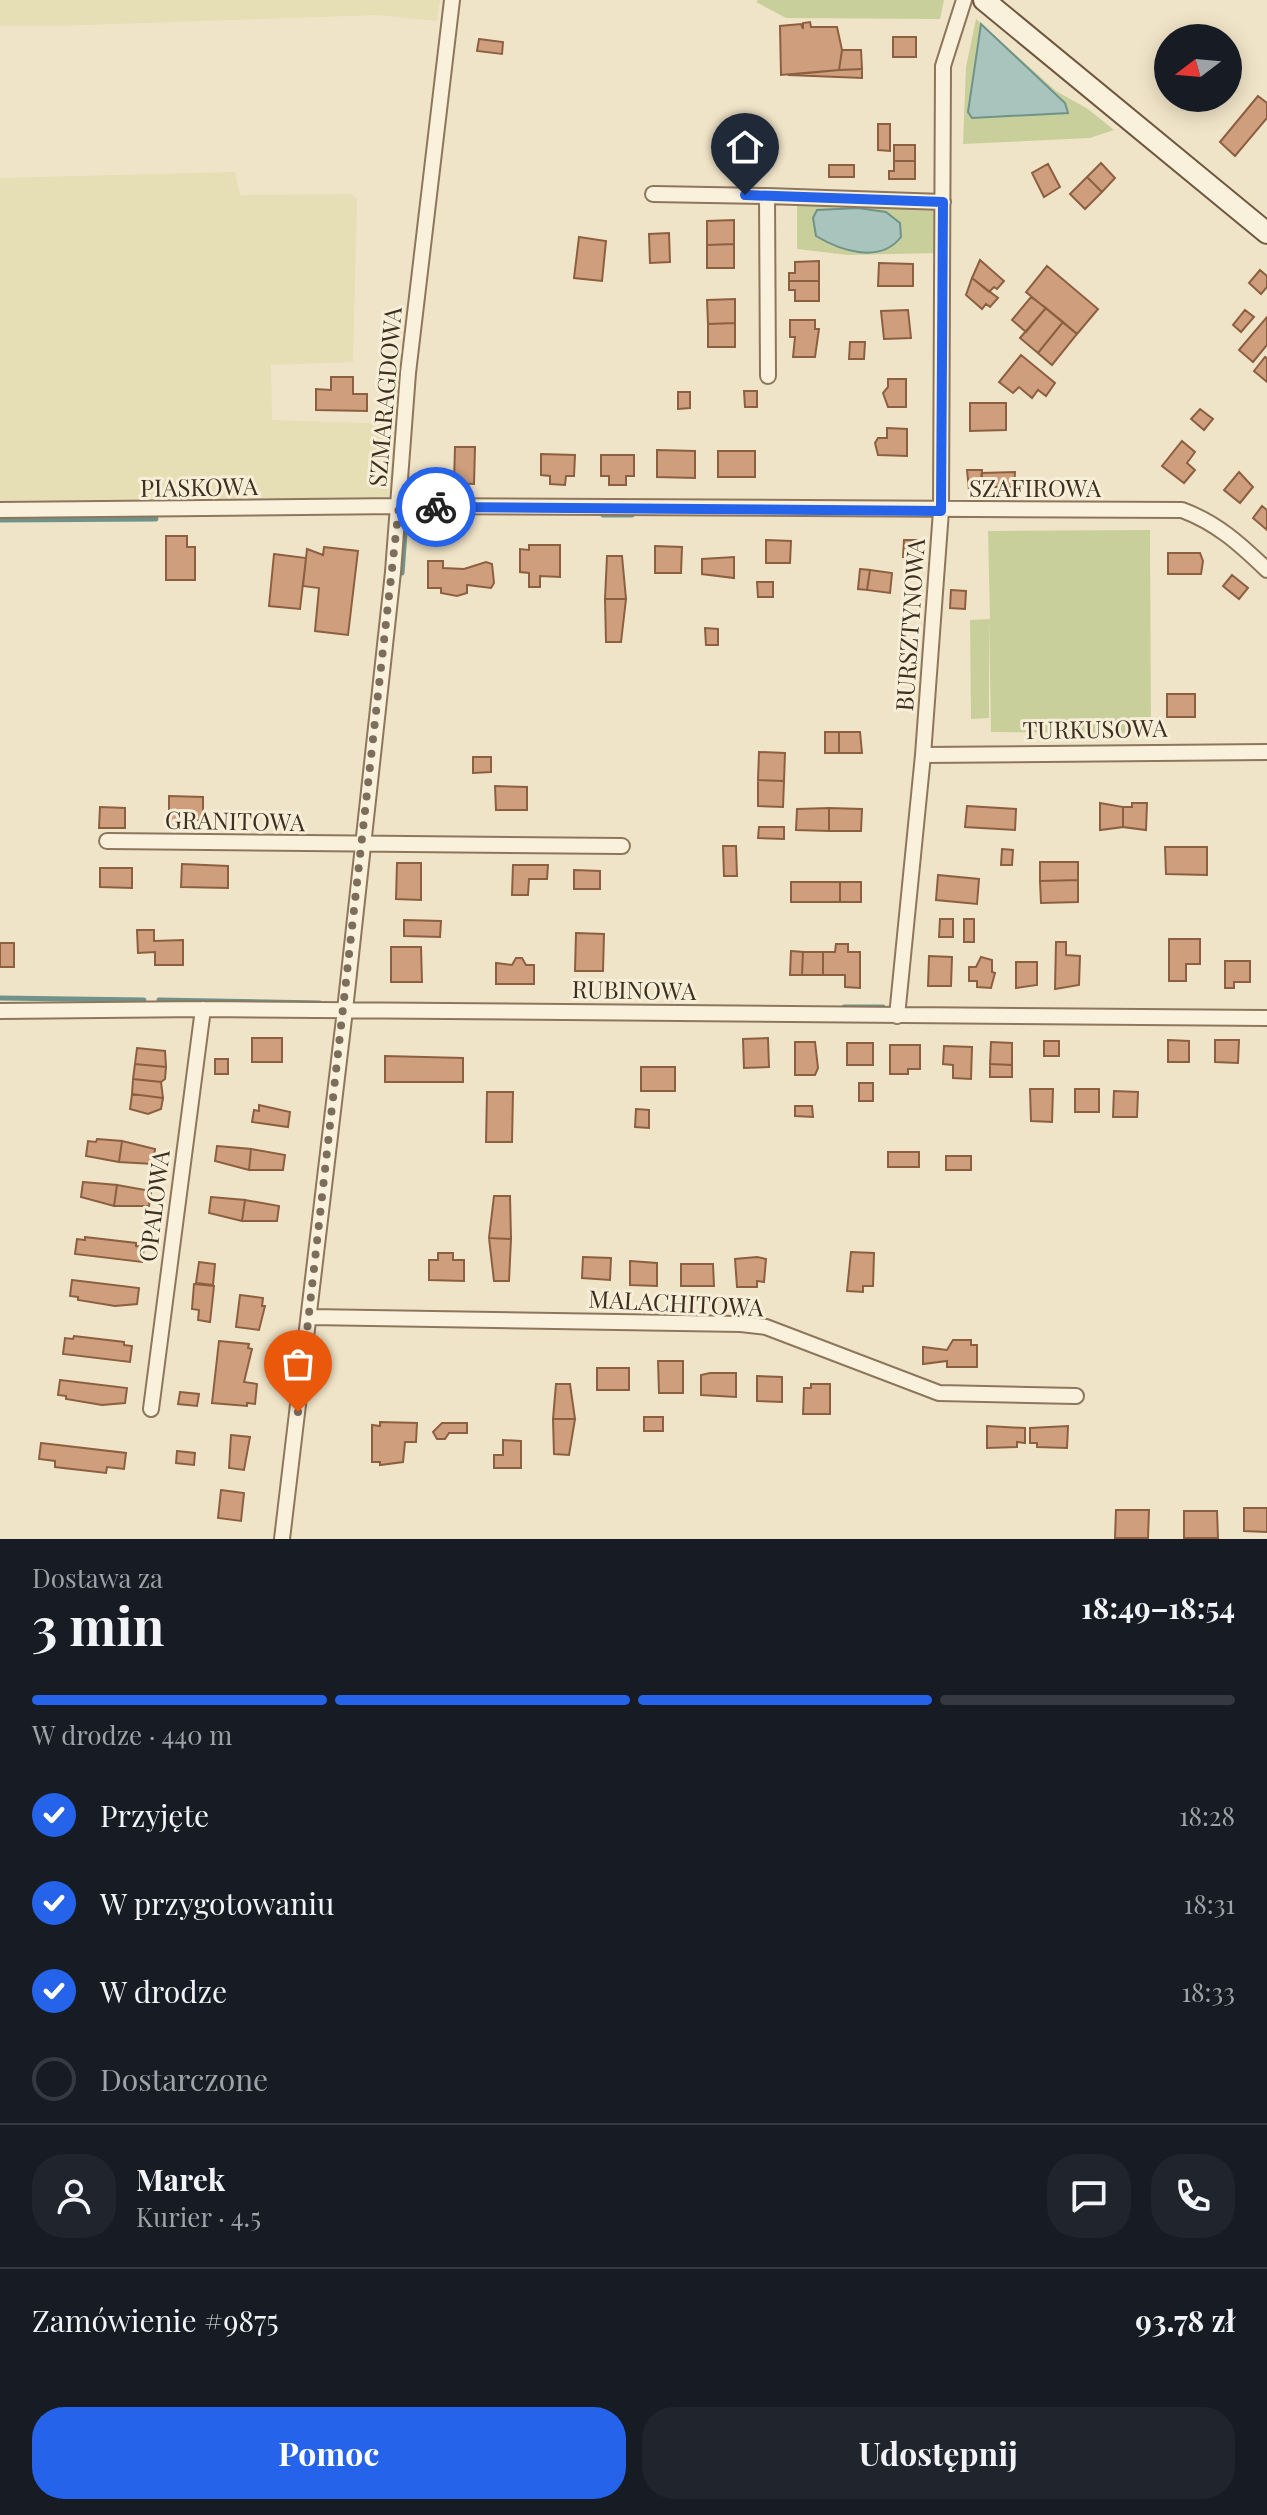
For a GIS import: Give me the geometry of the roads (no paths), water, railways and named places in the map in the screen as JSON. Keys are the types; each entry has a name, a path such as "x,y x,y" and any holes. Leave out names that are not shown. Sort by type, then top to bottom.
{"main road":[{"path":"984,0 1267,233"}],"street":[{"name":"SZMARAGDOWA","path":"282,1539 345,1010 399,506 408,373 452,0"},
{"name":"BURSZTYNOWA","path":"897,1016 923,755 941,511 943,66 964,0"},
{"path":"653,194 943,202"},
{"path":"767,196 768,376"},
{"name":"PIASKOWA","path":"0,510 399,506"},
{"name":"SZAFIROWA","path":"399,506 1182,510 1205,519 1233,537 1267,570"},
{"name":"TURKUSOWA","path":"923,755 1267,752"},
{"name":"GRANITOWA","path":"107,841 363,846"},
{"path":"363,846 622,846"},
{"name":"RUBINOWA","path":"0,1011 203,1009 1267,1018"},
{"name":"OPALOWA","path":"151,1409 203,1009"},
{"name":"MALACHITOWA","path":"310,1317 741,1324 766,1327 939,1393 1076,1396"}],"water":[{"path":"981,24 1065,103 1068,113 972,118 968,112"},
{"path":"858,208 886,212 900,223 901,237 892,245 871,253 848,250 816,236 813,218 817,210"}],"waterway":[{"path":"603,515 632,515"},
{"path":"407,519 438,517"},
{"path":"0,520 156,519"},
{"path":"402,573 405,533 410,519"},
{"path":"0,998 144,1000"},
{"path":"159,1000 320,1003"},
{"path":"844,1007 883,1007"}]}
